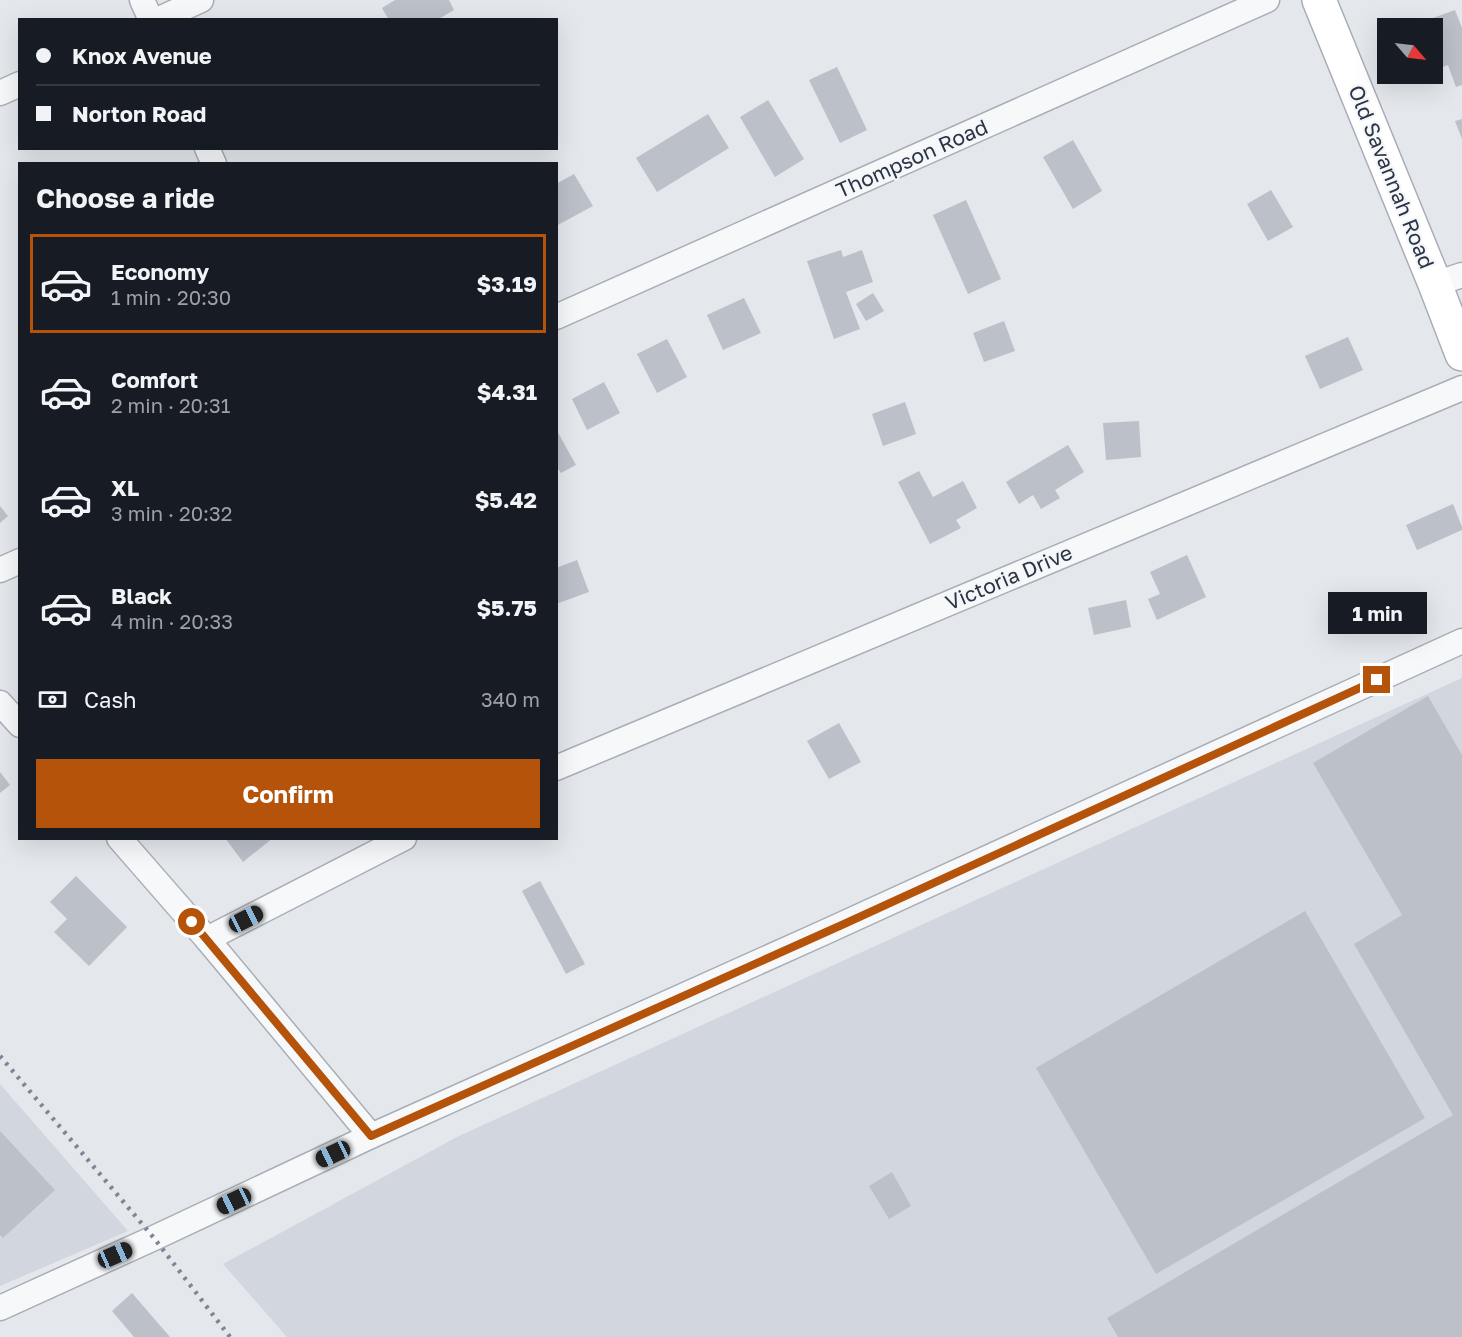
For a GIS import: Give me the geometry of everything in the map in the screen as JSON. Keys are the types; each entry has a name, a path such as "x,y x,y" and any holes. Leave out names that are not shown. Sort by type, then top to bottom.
{"main road":[{"name":"Old Savannah Road","path":"1319,0 1449,280 1462,354"}],"street":[{"path":"142,0 150,18"},
{"path":"161,18 201,0"},
{"name":"Thompson Road","path":"558,316 1267,0"},
{"path":"0,93 18,85"},
{"name":"Victoria Drive","path":"558,767 1462,388"},
{"path":"0,570 18,562"},
{"path":"0,1308 371,1136 812,938 1462,641"},
{"path":"0,703 18,723"},
{"path":"120,840 207,939 371,1136"},
{"path":"207,939 400,840"}],"shaded area":[{"path":"1462,678 1462,1337 287,1337 223,1264 457,1137"},
{"path":"0,1084 128,1231 0,1286"}],"building":[{"path":"395,0 449,0 454,10 440,18 388,18 382,8"},
{"path":"1455,10 1462,28 1462,85 1456,87 1448,65 1443,67 1443,18 1433,18"},
{"path":"837,67 867,130 840,143 809,80"},
{"path":"768,100 804,159 775,177 740,117"},
{"path":"708,114 729,148 657,192 636,158"},
{"path":"1462,119 1462,139 1455,121"},
{"path":"1073,140 1102,191 1073,209 1043,157"},
{"path":"574,174 593,206 558,225 558,183"},
{"path":"1271,190 1293,227 1268,241 1247,204"},
{"path":"966,200 1001,279 968,294 933,215"},
{"path":"841,250 843,257 862,250 873,282 846,292 860,329 834,339 807,261"},
{"path":"873,293 884,311 866,321 856,304"},
{"path":"744,298 761,333 723,350 707,315"},
{"path":"1004,321 1015,351 984,362 973,333"},
{"path":"1348,337 1363,370 1320,389 1305,356"},
{"path":"667,339 687,377 657,393 637,354"},
{"path":"604,382 620,413 587,430 572,399"},
{"path":"905,402 916,434 883,446 872,414"},
{"path":"1139,421 1141,457 1106,460 1103,423"},
{"path":"558,433 576,465 561,473 558,469"},
{"path":"1068,445 1084,472 1055,490 1060,498 1041,509 1033,495 1019,504 1006,482"},
{"path":"919,471 933,497 963,481 977,508 956,520 961,528 930,544 898,482"},
{"path":"1453,504 1462,530 1417,550 1406,525"},
{"path":"0,506 8,516 0,523"},
{"path":"1187,555 1206,597 1157,620 1148,599 1160,594 1150,572"},
{"path":"577,560 589,592 558,603 558,567"},
{"path":"1126,600 1131,627 1094,635 1088,608"},
{"path":"1428,696 1462,755 1462,1337 1118,1337 1107,1318 1453,1115 1354,944 1402,915 1313,763"},
{"path":"839,723 861,762 829,779 807,741"},
{"path":"0,772 10,785 0,793"},
{"path":"226,840 270,840 243,862"},
{"path":"76,876 127,927 89,966 54,932 67,919 50,902"},
{"path":"540,881 585,964 566,974 522,891"},
{"path":"1305,911 1425,1118 1156,1274 1036,1068"},
{"path":"0,1131 55,1190 3,1238 0,1235"},
{"path":"892,1172 911,1206 889,1219 869,1186"},
{"path":"132,1293 170,1337 134,1337 112,1311"}],"railway":[{"path":"0,1056 154,1238 230,1337"}],"route":[{"path":"192,922 371,1136 844,924 1377,680"}]}
